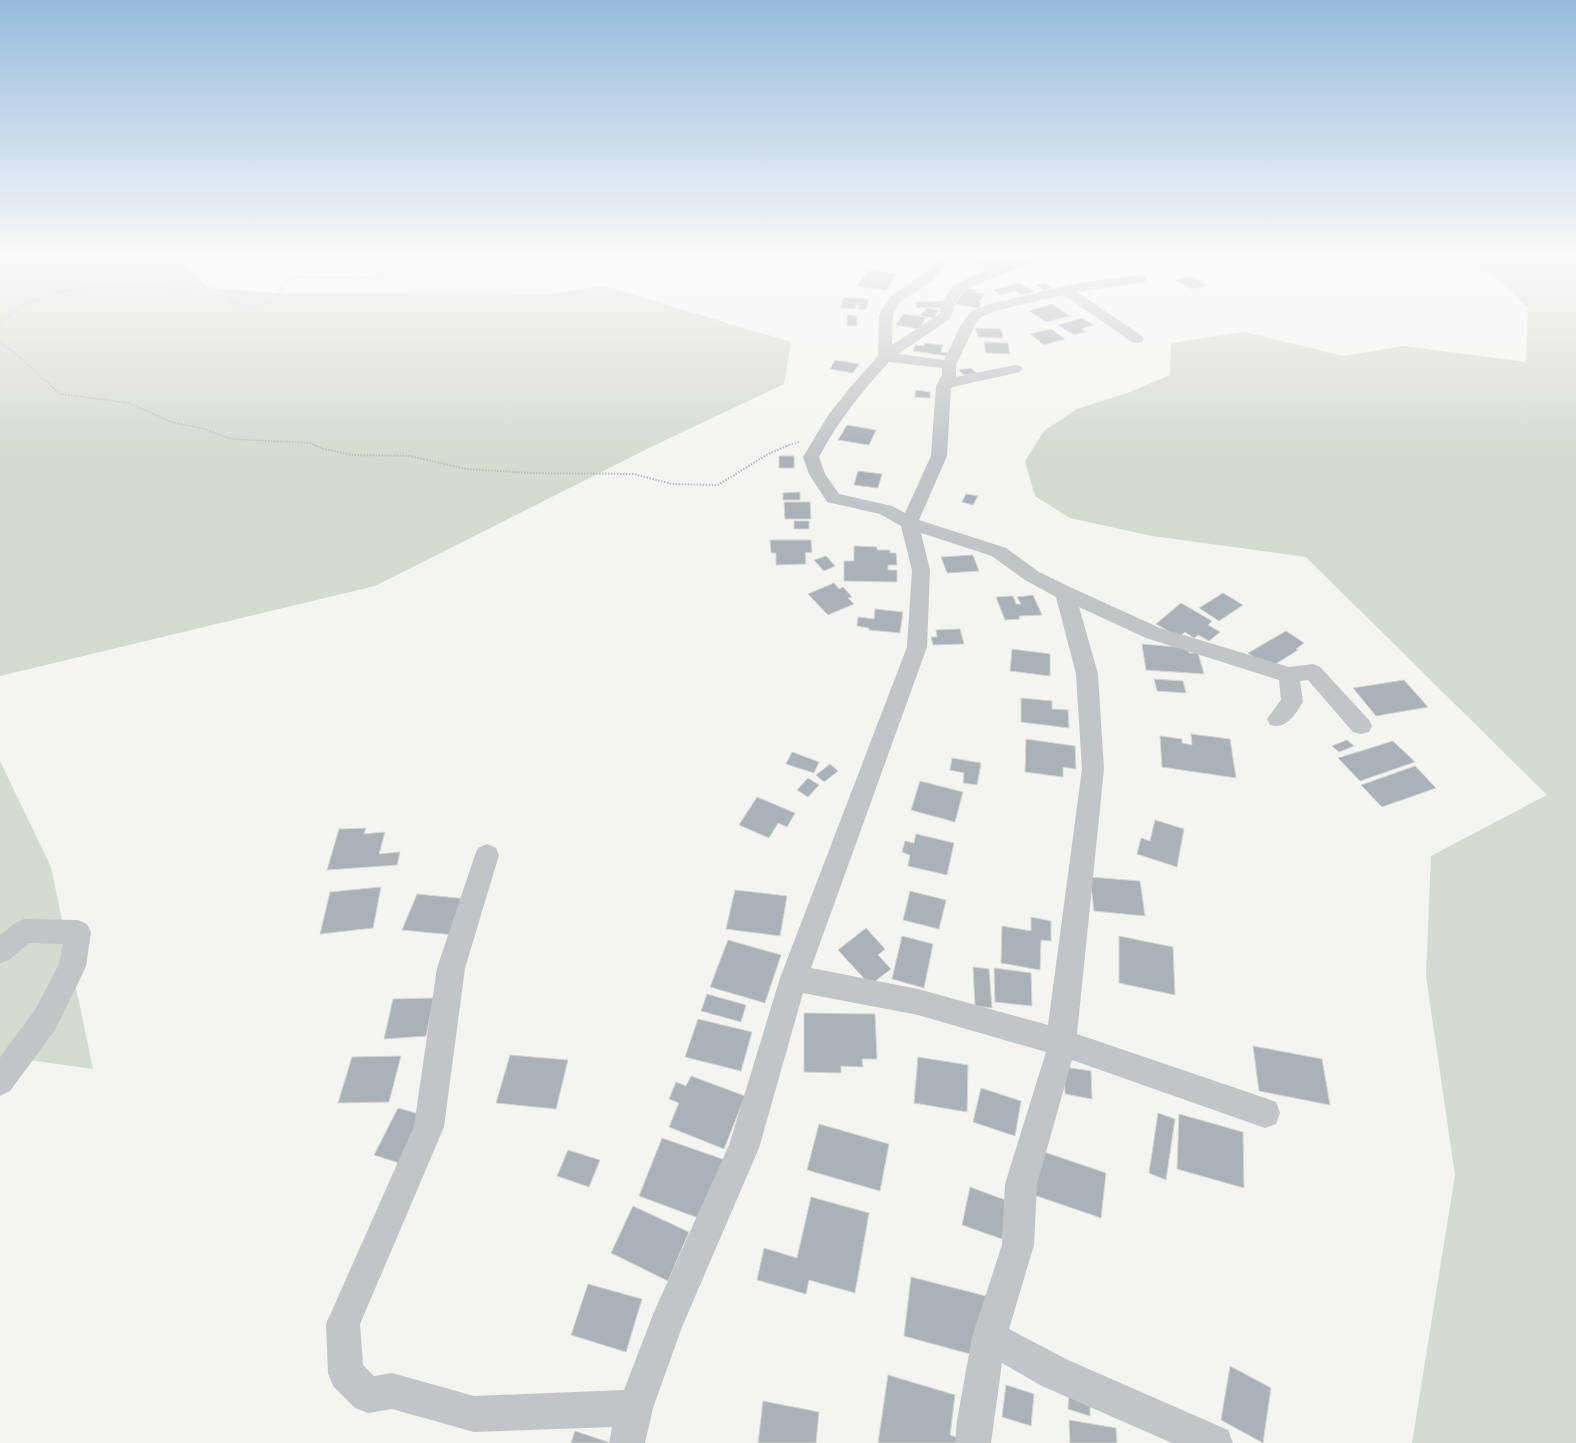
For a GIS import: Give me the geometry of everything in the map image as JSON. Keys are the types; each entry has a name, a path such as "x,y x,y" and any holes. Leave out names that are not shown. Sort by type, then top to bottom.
{"street":[{"path":"885,357 886,324"},
{"path":"933,324 885,357 864,379 821,436 811,457 817,474 833,498 886,510 909,522 999,552 1032,576 1065,593 1153,633 1289,675 1313,672 1361,726"},
{"path":"627,1443 635,1408 666,1324 744,1148 794,978 917,647 921,570 909,522 940,456 946,376 969,324"},
{"path":"1116,324 1137,339"},
{"path":"885,357 946,376 953,382 1015,369"},
{"path":"973,1443 975,1421 989,1337 1018,1245 1021,1184 1063,1043 1062,1028 1093,769 1087,674 1065,593"},
{"path":"1278,718 1292,702 1289,675"},
{"path":"487,854 451,968 429,1127 343,1324 346,1373 368,1395 392,1391 474,1414 635,1408"},
{"path":"0,951 24,931 78,932 72,966 45,1020 0,1080"},
{"path":"794,978 918,1002 1063,1043 1265,1113"},
{"path":"989,1337 1055,1373 1215,1443"}],"path":[{"path":"0,343 15,353 60,394 129,403 172,422 205,429 231,439 310,443 353,455 410,456 466,469 530,474 634,474 672,484 718,485 768,454 785,446 821,436"}],"shaded area":[{"path":"0,324 732,324 791,342 784,384 651,447 375,586 0,676"},
{"path":"1527,324 1576,324 1576,1443 1412,1443 1455,1175 1426,976 1431,856 1547,795 1306,557 1152,536 1070,518 1035,496 1025,461 1044,431 1077,409 1130,392 1170,375 1171,343 1244,332 1343,356 1403,346 1526,362"},
{"path":"0,761 51,867 93,1069 0,1056"}],"building":[{"path":"847,324 857,324 857,326 847,326"},
{"path":"896,324 922,324 919,329"},
{"path":"1058,325 1094,325 1081,329 1086,332 1074,335"},
{"path":"976,328 1001,329 1003,338 978,337"},
{"path":"1051,329 1065,339 1044,345 1030,334"},
{"path":"984,342 1008,343 1010,354 986,353"},
{"path":"925,343 943,345 941,352 949,353 948,356 913,351 915,345 924,346"},
{"path":"835,360 859,364 853,373 830,369"},
{"path":"971,368 976,373 964,375 959,370"},
{"path":"916,390 930,392 930,398 915,397"},
{"path":"847,425 876,430 869,445 838,440"},
{"path":"779,456 794,456 794,468 779,468"},
{"path":"858,471 882,474 878,488 854,485"},
{"path":"800,492 800,500 783,500 783,493"},
{"path":"966,494 978,496 973,505 962,502"},
{"path":"784,502 810,502 811,519 785,519"},
{"path":"794,521 809,521 809,529 794,529"},
{"path":"770,540 811,540 812,552 805,553 806,564 776,565 776,553 771,553"},
{"path":"854,546 877,547 877,550 890,550 890,553 896,553 897,565 888,565 888,570 897,570 897,582 844,581 844,561 854,561"},
{"path":"973,555 979,571 947,573 941,557"},
{"path":"826,556 835,566 824,571 814,560"},
{"path":"834,583 839,589 843,587 852,597 848,598 854,604 828,615 808,594"},
{"path":"1223,593 1243,605 1219,621 1199,608"},
{"path":"1033,595 1042,615 1019,616 1020,619 1005,620 996,597 1013,596 1016,604 1021,604 1017,597"},
{"path":"1181,603 1212,621 1208,625 1220,632 1209,641 1198,635 1194,638 1185,632 1179,637 1156,624"},
{"path":"875,609 903,612 900,633 869,630 869,628 857,626 858,617 874,619"},
{"path":"960,629 964,644 933,645 931,637 937,637 936,630"},
{"path":"1286,631 1304,643 1296,649 1298,650 1269,668 1248,653"},
{"path":"1142,644 1188,648 1189,653 1198,653 1204,674 1146,670"},
{"path":"1012,649 1050,654 1050,676 1010,671"},
{"path":"1154,679 1183,681 1186,693 1157,691"},
{"path":"1404,680 1428,707 1376,716 1353,688"},
{"path":"1021,698 1052,701 1052,709 1068,710 1069,728 1021,722"},
{"path":"1191,734 1230,739 1236,778 1162,767 1160,736 1182,739 1182,743 1192,745"},
{"path":"1026,739 1075,746 1076,769 1063,767 1063,777 1025,772"},
{"path":"1347,740 1354,746 1339,752 1332,746"},
{"path":"1393,741 1415,762 1360,781 1338,758"},
{"path":"792,752 819,762 814,773 786,764"},
{"path":"952,758 981,763 977,785 963,783 964,773 950,770"},
{"path":"830,764 838,771 824,782 816,775"},
{"path":"1415,766 1436,788 1382,807 1361,785"},
{"path":"808,778 819,785 808,797 797,790"},
{"path":"920,781 963,792 955,822 911,810"},
{"path":"757,797 795,813 787,827 778,823 769,838 739,825"},
{"path":"1155,820 1184,829 1177,867 1137,854 1141,838 1150,841"},
{"path":"366,828 364,834 385,832 379,854 400,852 397,865 327,870 339,829"},
{"path":"916,834 954,843 947,875 908,866 910,855 902,852 905,841 914,843"},
{"path":"1090,877 1140,881 1145,916 1094,911"},
{"path":"381,887 373,928 320,934 330,892"},
{"path":"735,890 787,896 780,936 726,929"},
{"path":"910,891 946,900 939,929 903,920"},
{"path":"417,894 468,899 454,935 402,930"},
{"path":"1031,917 1051,921 1051,941 1041,940 1040,970 1001,963 1002,926 1031,931"},
{"path":"866,928 885,949 878,955 891,969 870,985 838,950"},
{"path":"902,936 933,944 924,988 892,979"},
{"path":"1119,936 1173,947 1175,995 1119,983"},
{"path":"728,940 781,955 765,1003 710,987"},
{"path":"973,967 989,969 992,1008 975,1006"},
{"path":"994,968 1031,973 1032,1006 995,1002"},
{"path":"707,994 746,1005 741,1022 701,1011"},
{"path":"434,998 426,1036 384,1039 393,999"},
{"path":"804,1013 875,1014 877,1059 862,1059 863,1067 841,1066 841,1073 804,1072"},
{"path":"698,1019 752,1032 741,1071 685,1057"},
{"path":"1253,1046 1322,1059 1330,1105 1259,1091"},
{"path":"510,1055 568,1060 556,1109 496,1103"},
{"path":"401,1056 389,1102 338,1103 352,1057"},
{"path":"918,1057 968,1065 967,1112 914,1103"},
{"path":"1064,1067 1091,1071 1092,1099 1065,1094"},
{"path":"691,1076 745,1096 724,1149 669,1127 679,1103 669,1099 676,1082 686,1086"},
{"path":"981,1088 1021,1101 1015,1136 973,1122"},
{"path":"398,1108 426,1116 402,1164 374,1155"},
{"path":"1158,1113 1175,1119 1166,1180 1149,1173"},
{"path":"1179,1114 1243,1132 1244,1188 1177,1169"},
{"path":"819,1124 889,1144 880,1191 807,1170"},
{"path":"662,1138 725,1160 704,1220 639,1196"},
{"path":"568,1150 600,1160 589,1187 557,1176"},
{"path":"1041,1151 1106,1173 1101,1218 1034,1195"},
{"path":"970,1187 1008,1201 1002,1239 962,1225"},
{"path":"811,1197 869,1213 855,1293 809,1280 806,1294 757,1280 764,1248 797,1258"},
{"path":"633,1206 689,1232 668,1281 611,1253"},
{"path":"911,1277 986,1296 981,1357 904,1336"},
{"path":"588,1284 642,1299 626,1352 571,1335"},
{"path":"1230,1366 1271,1388 1263,1443 1221,1420"},
{"path":"888,1375 955,1395 950,1435 967,1441 967,1443 878,1443"},
{"path":"1006,1385 1034,1394 1031,1426 1002,1417"},
{"path":"1069,1392 1090,1398 1090,1416 1068,1409"},
{"path":"763,1401 819,1412 816,1443 758,1443"},
{"path":"1069,1420 1116,1428 1117,1443 1070,1443"},
{"path":"575,1431 611,1443 571,1443"}]}
